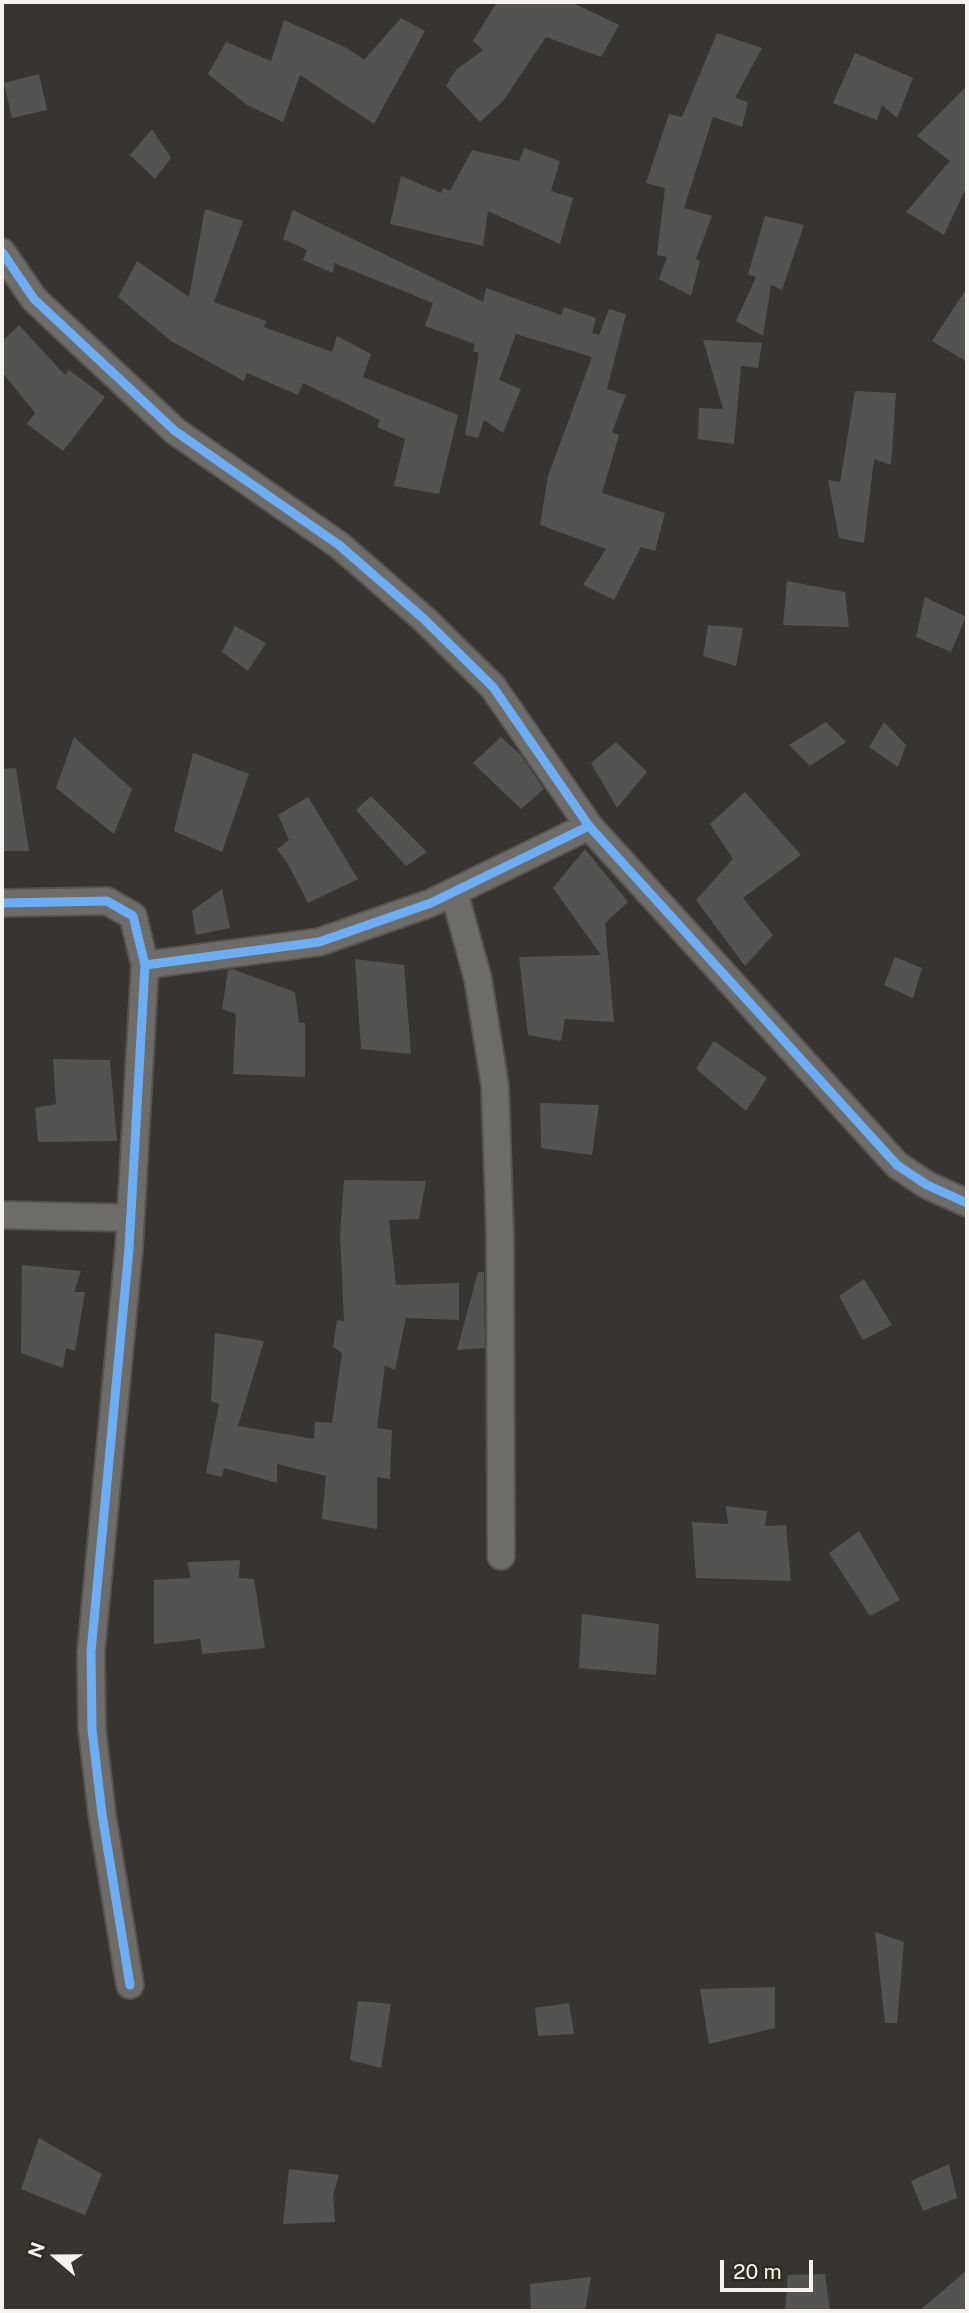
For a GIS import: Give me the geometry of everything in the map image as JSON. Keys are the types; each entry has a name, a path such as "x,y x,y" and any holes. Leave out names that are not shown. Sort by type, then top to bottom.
{"street":[{"path":"2,252 34,299 175,431 338,545 425,619 493,687 589,826 897,1165 927,1185 967,1203"},
{"path":"145,965 319,942 454,892 589,826"},
{"path":"454,892 478,979 495,1086 500,1235 501,1556"},
{"path":"2,903 107,901 133,916 145,965 130,1218 91,1652 92,1729 102,1814 130,1985"},
{"path":"2,1215 130,1218"}],"building":[{"path":"497,2 571,2 619,25 601,57 546,37 503,101 480,122 446,86 456,70 483,50 473,41"},
{"path":"401,18 425,31 374,124 300,75 283,122 247,105 208,74 226,42 271,61 284,20 347,48 364,60"},
{"path":"717,33 762,48 735,98 748,102 742,127 713,117 684,208 712,216 696,259 700,261 691,296 659,279 667,257 657,255 665,188 646,183 669,114 682,117"},
{"path":"855,53 913,78 897,118 882,105 877,120 833,103"},
{"path":"39,74 47,110 12,118 4,83"},
{"path":"967,86 967,186 944,235 906,212 950,161 917,136"},
{"path":"152,129 171,158 155,179 130,155"},
{"path":"524,148 560,161 551,191 573,198 560,244 488,211 483,246 390,224 401,176 441,193 443,188 450,191 472,150 519,161"},
{"path":"205,209 243,221 214,302 266,321 264,327 332,352 337,336 371,354 363,377 458,415 439,494 394,486 405,439 377,427 380,420 303,383 298,395 247,373 244,381 171,341 118,297 137,261 189,297"},
{"path":"293,210 483,302 486,288 561,315 564,307 596,318 592,333 599,335 609,309 626,314 607,389 626,395 612,432 619,435 602,493 665,513 655,551 641,547 614,600 583,585 606,549 540,525 548,476 592,357 516,334 499,380 521,389 503,433 484,420 478,438 465,435 479,353 473,351 475,344 425,326 433,303 334,263 333,273 303,260 307,250 283,239"},
{"path":"765,216 804,225 782,290 771,285 763,336 736,321 756,277 748,274"},
{"path":"967,288 967,362 932,341"},
{"path":"19,325 65,375 69,370 105,397 63,451 27,424 35,413 2,372 2,342"},
{"path":"703,340 762,343 758,368 741,366 734,444 698,439 699,408 723,409"},
{"path":"855,391 896,393 891,465 874,459 864,543 839,538 828,480 840,482"},
{"path":"787,581 845,592 849,627 783,625"},
{"path":"925,597 966,617 951,652 916,637"},
{"path":"708,625 743,628 736,666 703,656"},
{"path":"235,626 266,643 248,671 222,652"},
{"path":"826,722 846,742 810,766 789,745"},
{"path":"884,722 906,745 898,767 869,747"},
{"path":"74,737 132,789 114,834 56,788"},
{"path":"501,737 521,755 544,789 521,809 473,763"},
{"path":"616,742 647,772 617,808 591,763"},
{"path":"193,753 249,774 222,852 174,831"},
{"path":"16,768 29,851 2,851 2,769"},
{"path":"745,792 801,855 743,898 773,935 745,966 696,900 733,859 710,824"},
{"path":"371,796 427,852 406,866 356,810"},
{"path":"308,797 358,879 308,903 277,849 289,840 278,815"},
{"path":"585,849 628,902 605,923 614,1022 565,1019 561,1041 528,1035 519,957 601,955 553,888"},
{"path":"222,889 230,928 196,935 192,911"},
{"path":"895,957 922,968 913,998 884,985"},
{"path":"355,959 404,965 411,1054 361,1049"},
{"path":"232,969 295,992 299,1023 305,1023 305,1077 233,1074 236,1014 222,1009 228,970"},
{"path":"714,1041 767,1078 746,1111 696,1069"},
{"path":"53,1059 110,1060 117,1141 38,1142 35,1108 56,1104"},
{"path":"540,1103 599,1105 592,1155 541,1148"},
{"path":"344,1180 426,1181 419,1219 389,1220 396,1285 459,1283 459,1320 406,1318 395,1370 385,1366 377,1428 392,1430 390,1479 377,1477 377,1529 322,1519 326,1476 277,1464 277,1483 224,1468 222,1477 206,1473 219,1404 211,1401 215,1333 264,1341 238,1426 314,1439 315,1422 332,1423 342,1353 333,1347 337,1320 344,1321 340,1234"},
{"path":"22,1265 81,1271 74,1292 85,1292 75,1351 66,1348 63,1368 21,1353"},
{"path":"478,1272 484,1272 485,1348 457,1350"},
{"path":"864,1279 892,1325 863,1340 839,1296"},
{"path":"726,1506 767,1511 765,1526 786,1525 791,1581 696,1578 692,1522 728,1524"},
{"path":"859,1531 900,1600 870,1616 829,1553"},
{"path":"240,1560 239,1578 254,1579 265,1648 202,1654 200,1639 154,1644 154,1580 191,1578 187,1562"},
{"path":"582,1614 659,1624 656,1675 579,1668"},
{"path":"875,1932 904,1942 897,2023 885,2023"},
{"path":"775,1987 775,2028 709,2044 700,1989"},
{"path":"358,2001 391,2004 381,2068 350,2060"},
{"path":"569,2003 574,2034 538,2036 535,2008"},
{"path":"39,2138 102,2174 85,2215 21,2189"},
{"path":"949,2164 957,2198 923,2211 911,2181"},
{"path":"289,2169 339,2175 333,2196 335,2222 283,2224"},
{"path":"967,2270 967,2311 919,2311"},
{"path":"825,2274 830,2311 785,2311 788,2275"},
{"path":"591,2277 585,2311 531,2311 530,2284"}],"cycle path":[{"path":"2,252 34,299 175,431 339,545 424,619 493,687 589,826"},
{"path":"145,965 319,942 431,903 589,826 897,1165 927,1185 967,1203"},
{"path":"2,903 107,901 133,916 145,965 129,1248 91,1652 92,1729 102,1814 130,1985"}]}
